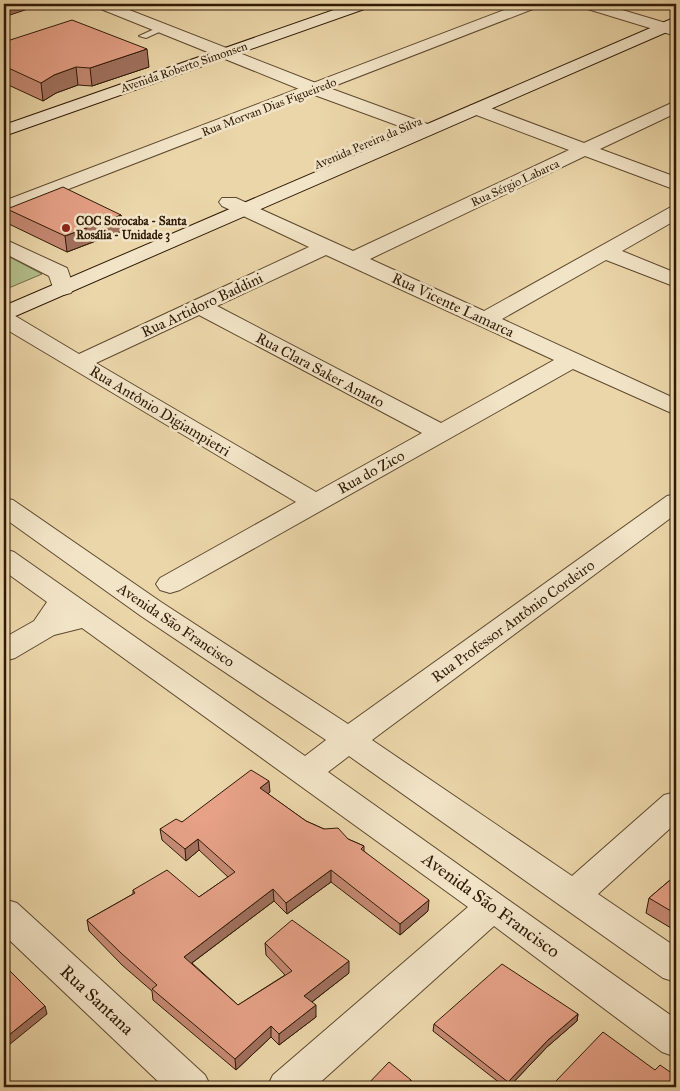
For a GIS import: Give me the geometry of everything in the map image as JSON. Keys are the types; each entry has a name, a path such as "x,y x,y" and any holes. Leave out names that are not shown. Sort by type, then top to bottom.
{"street":[{"name":"Avenida Roberto Simonsen","path":"4,131 365,4"},
{"name":"Rua Morvan Dias Figueiredo","path":"4,208 533,4"},
{"path":"586,4 666,26"},
{"path":"110,5 216,48 223,53 419,127"},
{"name":"Avenida Pereira da Silva","path":"419,127 477,109 666,26 676,11"},
{"name":"Avenida Pereira da Silva","path":"4,298 61,281 419,127 666,26"},
{"name":"Rua Sérgio Labarca","path":"354,259 676,106"},
{"path":"477,109 676,184"},
{"name":"Rua Vicente Lamarca","path":"237,206 676,408"},
{"path":"485,320 676,212"},
{"path":"4,245 61,281"},
{"name":"Rua Artidoro Baddini","path":"78,363 326,247"},
{"path":"605,252 676,282"},
{"name":"Avenida Pereira da Silva","path":"4,314 61,281"},
{"name":"Rua Clara Saker Amato","path":"199,306 441,434"},
{"name":"Rua Antônio Digiampietri","path":"4,320 316,503"},
{"name":"Rua do Zico","path":"126,592 170,584 572,360"},
{"name":"Rua Professor Antônio Cordeiro","path":"350,740 676,502"},
{"name":"Avenida São Francisco","path":"4,506 151,609 350,740 676,967"},
{"name":"Avenida São Francisco","path":"4,558 493,906 676,1040"},
{"name":"Rua do Zico","path":"151,609 170,584"},
{"path":"4,651 75,608"},
{"path":"305,772 350,740"},
{"path":"573,896 676,804"},
{"path":"287,1087 493,906"},
{"name":"Rua Santana","path":"4,913 191,1087"}],"lane":[{"path":"143,36 164,28"}],"green space":[{"path":"4,254 42,274 4,290"}],"building":[{"path":"72,20 147,49 90,68 76,67 54,75 41,83 4,66 4,42"},
{"path":"63,187 121,215 65,236 7,209"},
{"path":"251,770 269,781 260,788 306,821 324,829 338,828 348,839 364,846 361,849 429,900 400,924 331,870 286,903 273,889 184,957 238,1005 292,971 265,943 292,920 349,961 304,996 316,1005 279,1034 271,1026 235,1059 152,989 157,985 87,920 135,893 133,890 167,870 199,897 235,872 198,839 185,849 160,829 176,819 182,822"},
{"path":"676,875 676,914 649,898"},
{"path":"502,964 578,1014 548,1040 508,1082 434,1024"},
{"path":"4,965 45,1006 4,1039"},
{"path":"603,1032 655,1070 660,1065 676,1076 676,1087 562,1087 555,1082"},
{"path":"389,1062 411,1080 406,1087 365,1087"}],"place":[{"name":"COC Sorocaba - Santa Rosália - Unidade 3","path":"66,228"}]}
